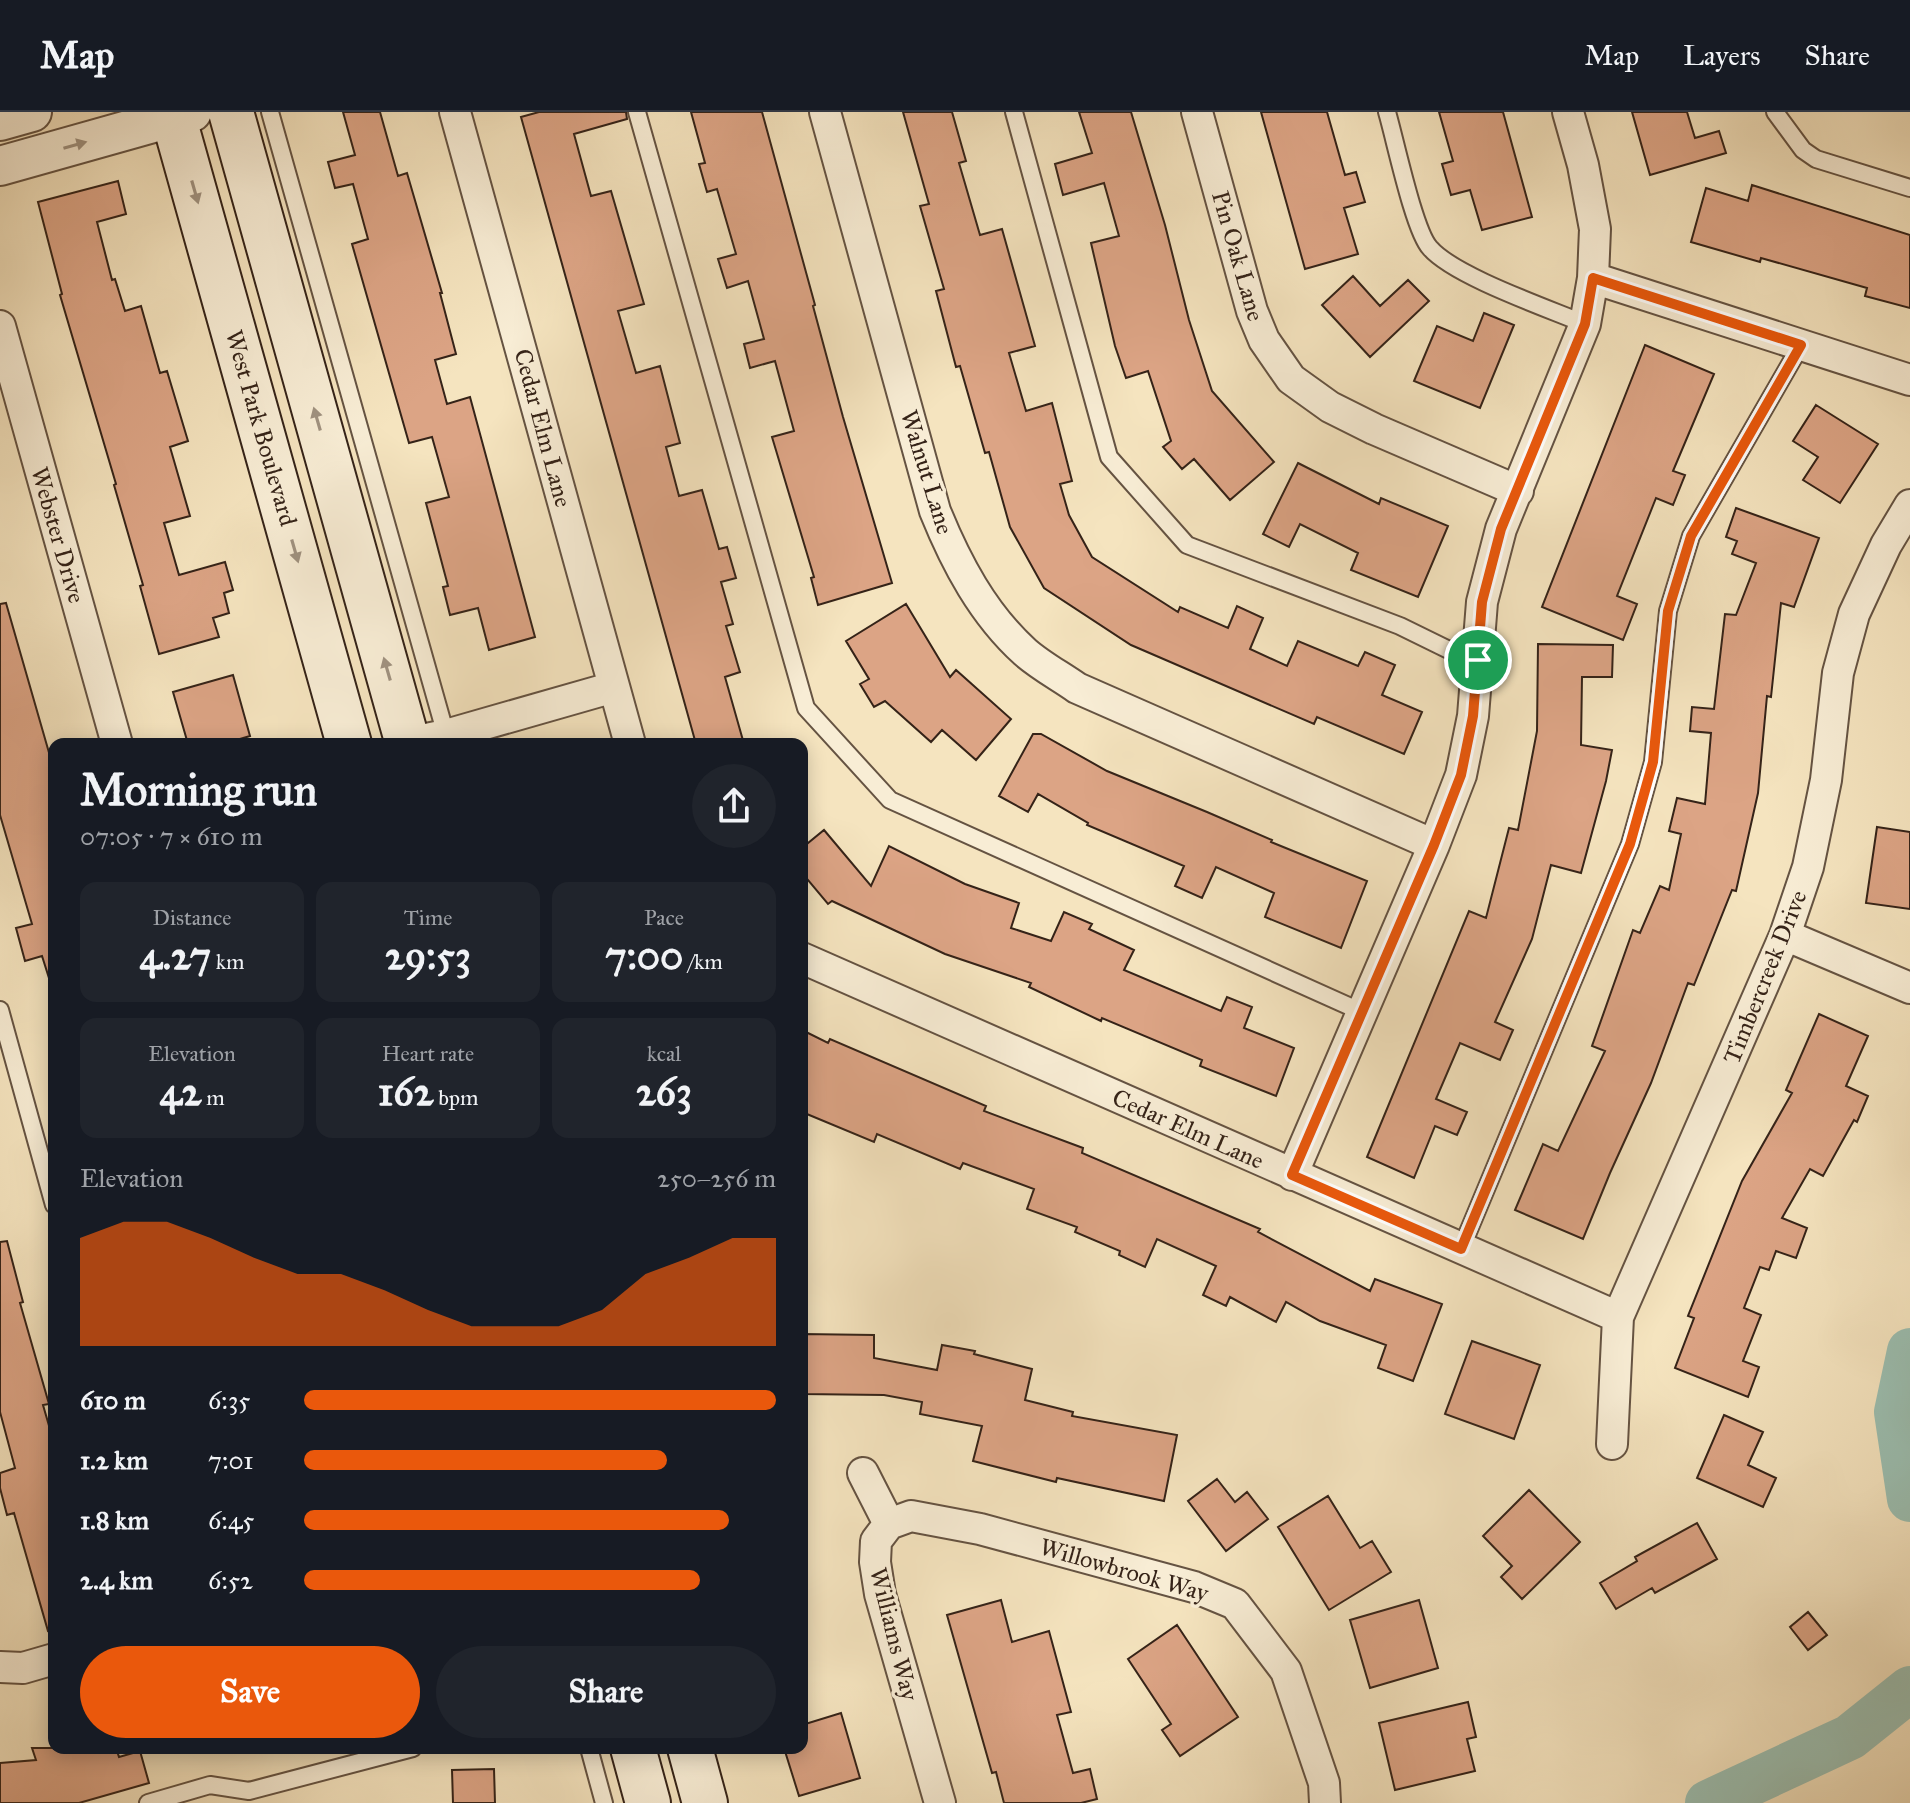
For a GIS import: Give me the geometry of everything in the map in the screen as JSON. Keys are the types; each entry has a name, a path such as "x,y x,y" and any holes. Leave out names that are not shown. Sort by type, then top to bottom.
{"main road":[{"path":"231,112 415,738"},
{"name":"West Park Boulevard","path":"179,114 347,738"},
{"path":"635,1754 648,1803"},
{"path":"692,1754 705,1803"}],"street":[{"path":"0,121 32,112"},
{"name":"Cedar Elm Lane","path":"455,112 628,738"},
{"name":"Walnut Lane","path":"825,112 935,511 953,554 984,607 1026,652 1077,688 1434,845"},
{"name":"Pin Oak Lane","path":"1197,112 1252,311 1264,340 1291,379 1330,407 1363,424 1518,491"},
{"path":"1292,1175 1461,775 1473,716 1482,602 1501,529 1585,324 1593,278 1595,229 1583,165 1568,112"},
{"path":"0,166 179,114"},
{"path":"1593,278 1910,380"},
{"name":"Webster Drive","path":"0,326 115,738"},
{"name":"Timbercreek Drive","path":"1612,1444 1618,1317 1785,935 1808,867 1826,780 1838,673 1854,614 1886,545 1910,505"},
{"path":"427,738 614,687"},
{"path":"1785,935 1910,988"},
{"name":"Cedar Elm Lane","path":"808,961 1618,1317"},
{"path":"863,1473 889,1524"},
{"name":"Willowbrook Way","path":"889,1524 911,1516 980,1529 1194,1587 1235,1604 1286,1671 1324,1783 1325,1803"},
{"name":"Williams Way","path":"889,1524 876,1541 875,1562 880,1594 940,1803"},
{"path":"0,1667 23,1668 48,1661"}],"lane":[{"path":"270,112 415,738"},
{"path":"637,112 806,708 890,800 1362,1012"},
{"path":"1014,112 1109,457 1187,545 1400,626 1453,652 1478,660"},
{"path":"1387,112 1419,226 1428,246 1449,265 1585,324"},
{"path":"1775,112 1803,150 1816,159 1910,188"},
{"path":"1461,1249 1630,844 1653,762 1668,611 1691,536 1801,345"},
{"path":"0,1010 48,1183"},
{"path":"148,1803 210,1785 237,1796 390,1754"},
{"path":"591,1754 604,1803"}],"building":[{"path":"343,112 380,112 398,176 407,173 442,293 456,354 435,360 447,404 470,397 535,637 489,650 478,608 450,615 443,587 448,586 426,503 449,497 432,437 409,443 352,244 368,239 353,184 335,188 328,162 355,155"},
{"path":"539,112 626,112 627,119 574,134 591,196 611,191 644,304 618,311 636,373 660,366 680,443 666,447 679,496 702,490 719,549 727,547 736,578 721,582 733,624 726,626 740,672 725,677 742,738 694,738 521,117"},
{"path":"691,112 762,112 843,417 892,583 818,605 811,578 814,577 772,437 794,431 775,361 750,368 744,344 764,339 748,281 727,288 718,259 736,254 717,189 707,192 699,164 705,163"},
{"path":"903,112 952,112 966,161 959,163 980,235 1002,229 1035,346 1009,353 1026,411 1052,403 1072,481 1060,484 1069,515 1092,557 1178,612 1180,607 1228,628 1237,606 1263,618 1250,649 1287,666 1298,641 1358,666 1365,652 1395,665 1382,695 1422,712 1404,754 1317,717 1314,724 1131,645 1044,588 1010,527 960,366 956,367 936,291 944,289 920,206 929,204"},
{"path":"1079,112 1131,112 1212,391 1274,462 1230,500 1194,459 1182,469 1163,447 1171,441 1148,371 1126,378 1115,346 1091,243 1119,236 1104,183 1063,195 1055,164 1092,153"},
{"path":"1261,112 1327,112 1345,175 1356,172 1365,202 1344,208 1358,254 1305,269"},
{"path":"1439,112 1503,112 1532,217 1482,230 1470,190 1451,195 1442,164 1453,161"},
{"path":"1632,112 1687,112 1695,138 1719,131 1726,153 1650,175"},
{"path":"118,181 126,214 97,222 112,280 115,279 125,311 141,306 160,373 167,371 188,441 170,447 190,516 164,523 179,575 225,562 233,590 224,593 229,613 213,618 219,637 159,654 116,484 60,295 38,202"},
{"path":"1752,185 1910,235 1910,308 1865,296 1867,288 1691,242 1706,188 1748,201"},
{"path":"1353,276 1380,306 1408,280 1429,301 1370,357 1322,305"},
{"path":"1484,313 1514,325 1480,408 1414,381 1437,326 1473,341"},
{"path":"1645,345 1714,374 1673,471 1685,475 1673,505 1656,498 1617,596 1637,604 1623,640 1542,607"},
{"path":"1816,405 1878,444 1840,503 1803,480 1818,457 1793,441"},
{"path":"1298,463 1379,504 1381,498 1448,526 1418,597 1351,570 1358,553 1300,524 1289,547 1263,534"},
{"path":"1736,508 1819,538 1794,607 1781,603 1771,697 1767,696 1758,793 1736,891 1732,890 1694,985 1688,983 1651,1083 1583,1239 1515,1210 1543,1144 1558,1151 1605,1051 1592,1046 1633,930 1640,933 1660,886 1669,890 1681,834 1669,831 1677,798 1705,804 1711,733 1690,731 1692,707 1714,709 1725,614 1736,615 1756,563 1732,554 1737,541 1726,537"},
{"path":"6,603 48,749 48,975 42,956 25,961 16,928 32,924 0,815 0,604"},
{"path":"906,604 950,677 956,670 1011,719 976,760 942,730 931,742 885,701 874,707 860,684 869,679 846,641"},
{"path":"1538,644 1613,645 1612,677 1582,677 1581,745 1612,750 1606,781 1581,873 1551,865 1532,939 1495,1022 1513,1030 1500,1060 1460,1043 1436,1099 1467,1112 1457,1135 1435,1126 1414,1178 1367,1157 1469,911 1486,918 1509,828 1518,830 1537,731"},
{"path":"233,675 250,736 186,738 173,692"},
{"path":"1033,734 1041,734 1107,771 1367,881 1341,948 1265,917 1274,893 1216,867 1202,898 1175,886 1184,866 1087,825 1038,794 1028,812 999,796"},
{"path":"1877,827 1910,832 1910,909 1866,903"},
{"path":"824,830 871,886 889,846 965,884 1019,903 1011,928 1051,941 1064,912 1092,924 1089,929 1134,950 1124,970 1221,1011 1227,997 1252,1007 1244,1028 1294,1048 1276,1096 1200,1066 1202,1060 1102,1018 1101,1021 1029,987 1031,983 945,954 832,901 828,904 808,880 808,843"},
{"path":"1819,1014 1868,1036 1846,1086 1868,1096 1857,1122 1854,1120 1823,1176 1810,1169 1782,1218 1807,1228 1796,1258 1776,1251 1769,1270 1760,1267 1744,1308 1761,1315 1743,1361 1759,1367 1748,1397 1675,1368 1694,1318 1688,1316 1742,1181 1792,1093 1786,1090"},
{"path":"808,1033 828,1043 830,1039 986,1106 984,1111 1083,1148 1082,1153 1260,1229 1258,1232 1370,1291 1375,1279 1442,1304 1413,1381 1378,1368 1386,1345 1320,1321 1286,1302 1276,1322 1230,1297 1226,1306 1203,1295 1216,1266 1157,1239 1145,1267 1119,1255 1120,1251 1075,1232 1077,1227 1027,1209 1034,1189 963,1163 960,1169 877,1134 874,1142 808,1114"},
{"path":"7,1241 23,1302 20,1303 48,1401 48,1404 43,1405 48,1422 48,1631 14,1513 7,1515 0,1488 0,1473 15,1468 0,1412 0,1242"},
{"path":"808,1334 874,1335 874,1358 937,1370 942,1345 975,1351 974,1354 1032,1369 1025,1400 1073,1412 1072,1416 1177,1435 1164,1501 1057,1478 1056,1482 973,1461 982,1426 920,1414 922,1402 884,1395 808,1394"},
{"path":"1472,1341 1540,1365 1514,1439 1445,1414"},
{"path":"1724,1415 1763,1432 1748,1465 1776,1478 1763,1507 1697,1478"},
{"path":"1217,1479 1235,1502 1247,1492 1268,1519 1226,1551 1188,1501"},
{"path":"1529,1490 1580,1542 1522,1599 1501,1577 1512,1566 1483,1536"},
{"path":"1328,1496 1360,1548 1372,1541 1391,1572 1329,1610 1278,1527"},
{"path":"1697,1523 1717,1559 1655,1593 1652,1588 1616,1609 1600,1583 1637,1561 1635,1557"},
{"path":"1001,1600 1012,1642 1049,1631 1071,1712 1057,1715 1073,1773 1090,1769 1097,1799 1081,1803 1004,1803 996,1772 992,1773 947,1615"},
{"path":"1419,1600 1438,1668 1370,1688 1350,1620"},
{"path":"1808,1612 1827,1635 1808,1650 1790,1627"},
{"path":"1177,1625 1238,1717 1180,1756 1162,1730 1171,1724 1128,1659"},
{"path":"1468,1702 1476,1737 1467,1739 1475,1771 1395,1790 1379,1723"},
{"path":"841,1713 860,1778 799,1796 786,1754 808,1754 808,1723"},
{"path":"32,1748 48,1748 48,1754 118,1754 119,1757 141,1754 149,1783 79,1803 0,1803 0,1763 36,1760"},
{"path":"494,1769 495,1803 453,1803 452,1770"}],"waterway":[{"path":"1910,1351 1897,1412 1910,1499"},
{"path":"1708,1803 1850,1737 1910,1689"}],"route":[{"path":"1593,278 1801,345 1691,536 1668,611 1653,762 1630,844 1461,1249 1292,1175 1461,775 1473,716 1478,660 1482,602 1501,529 1585,324 1593,278"}]}
